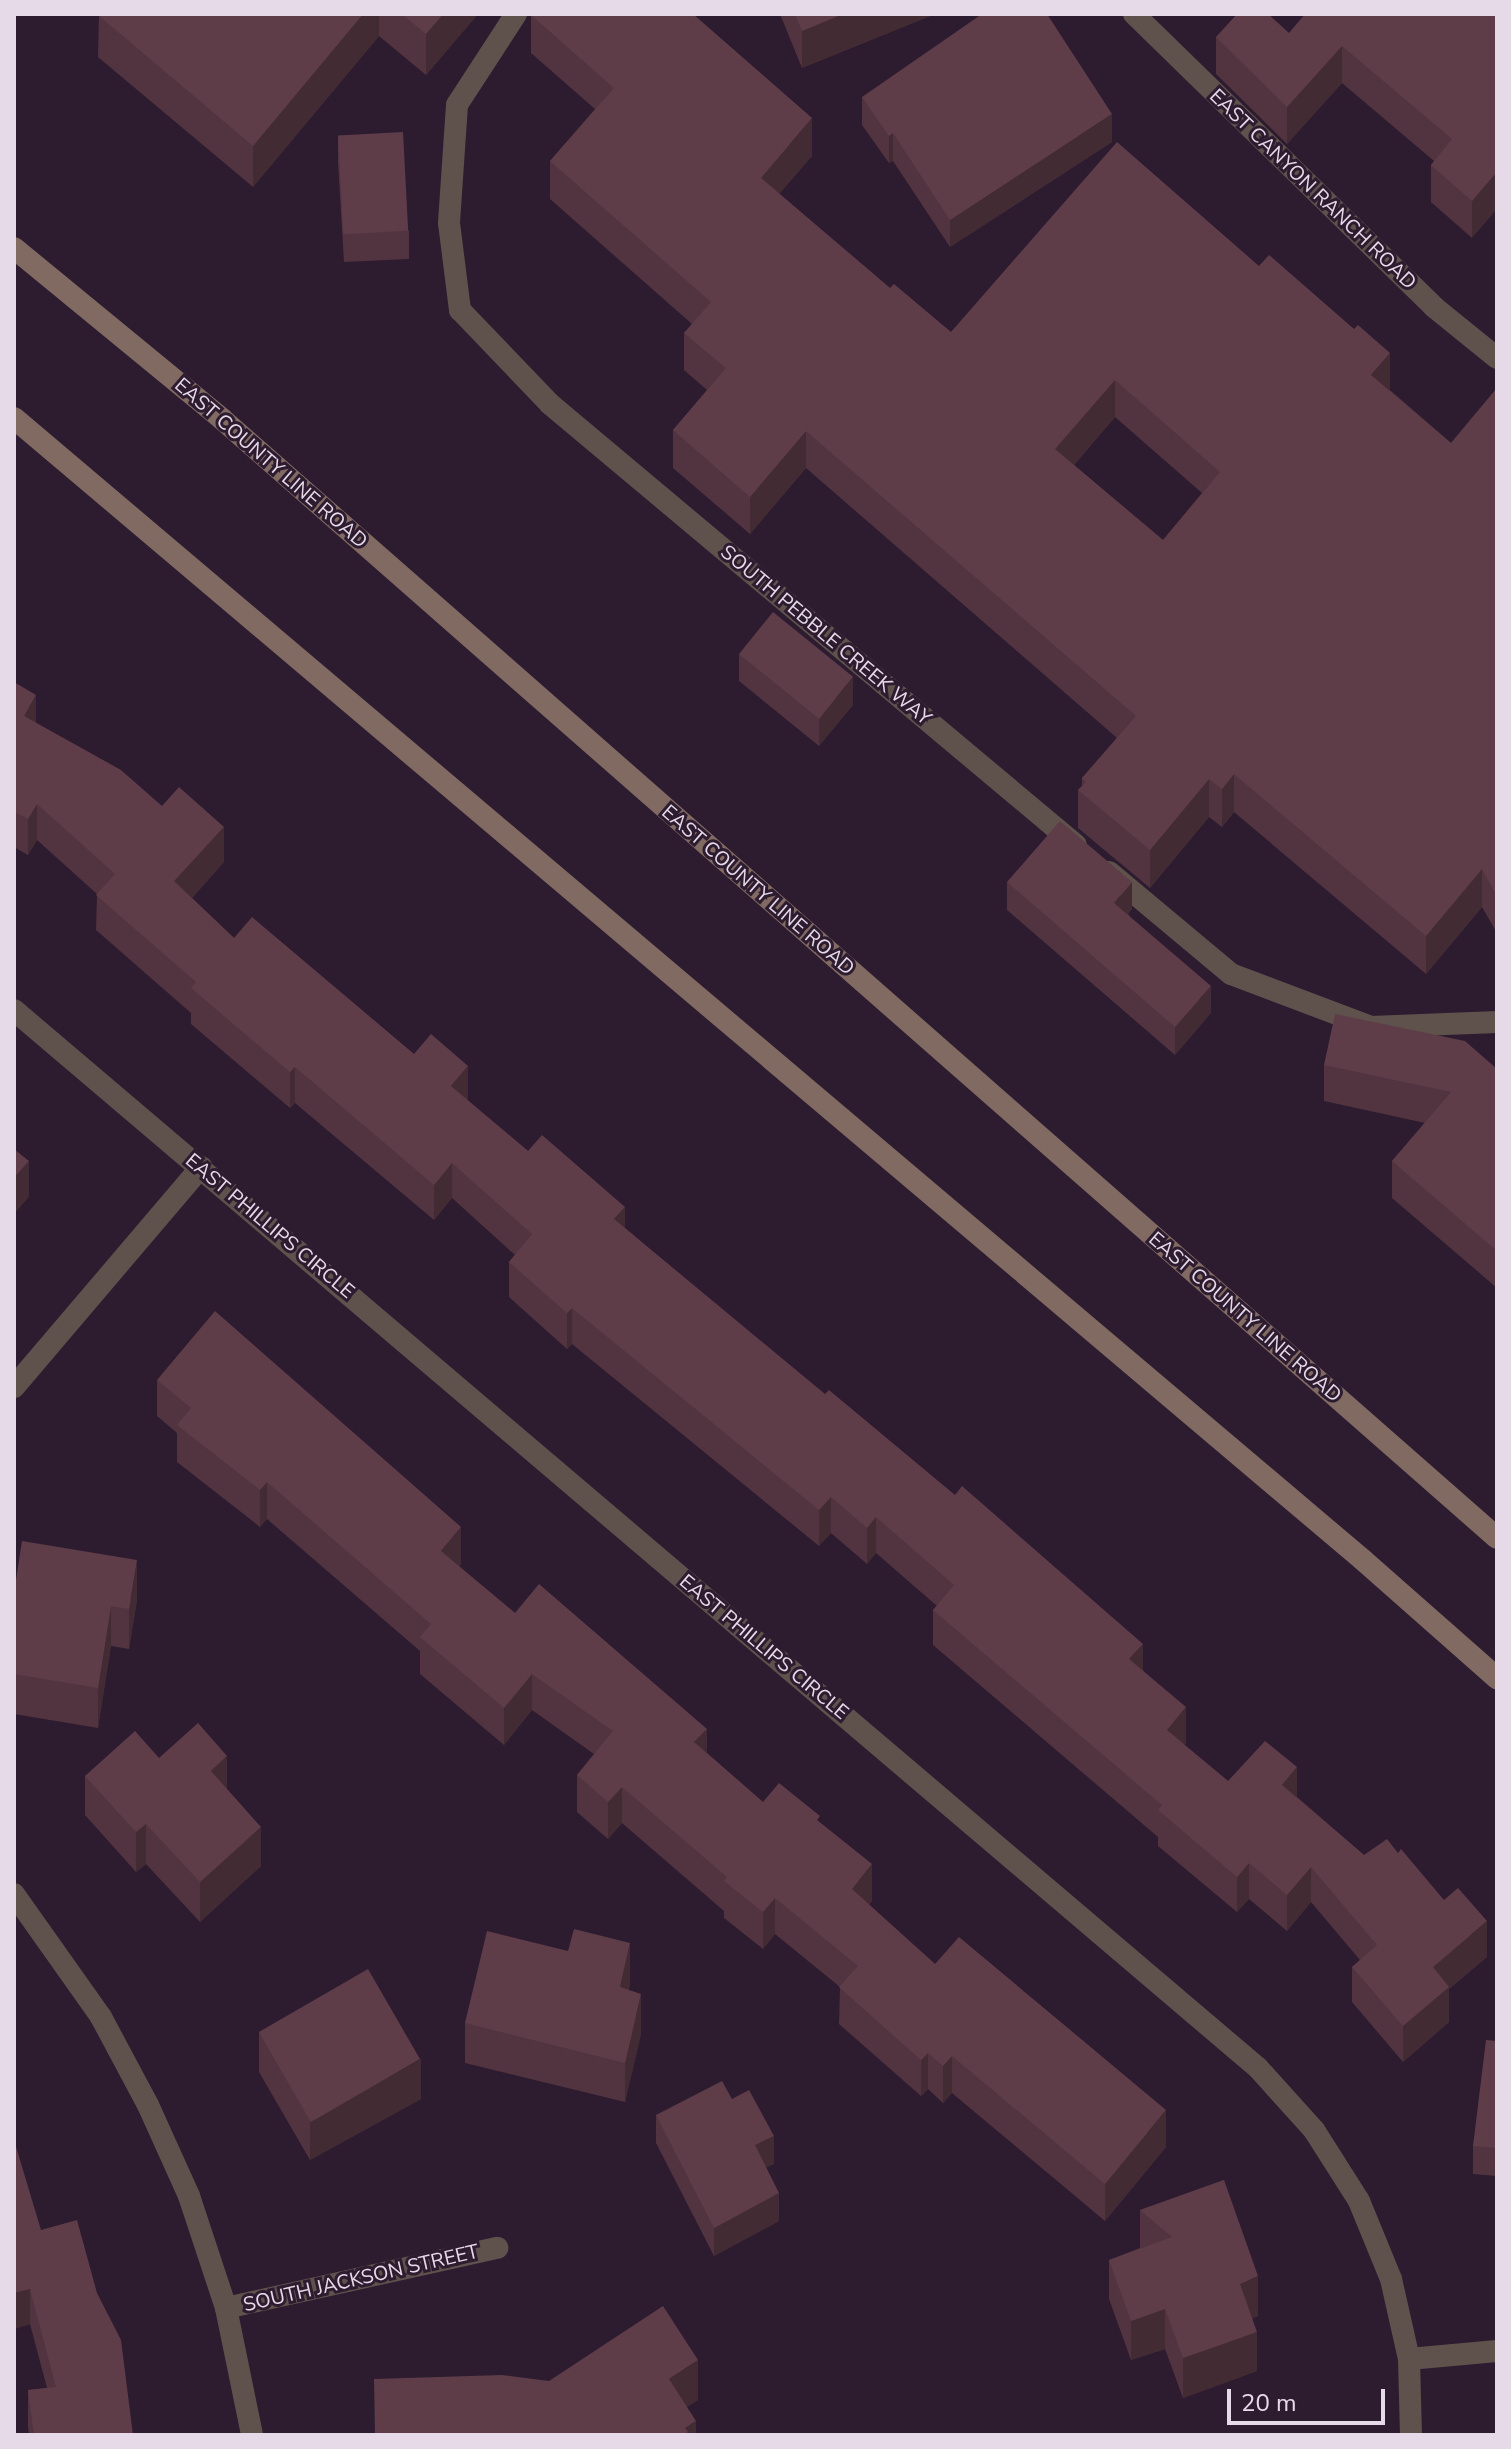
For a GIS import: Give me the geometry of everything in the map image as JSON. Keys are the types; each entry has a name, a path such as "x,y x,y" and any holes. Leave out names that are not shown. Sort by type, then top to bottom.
{"main road":[{"name":"EAST COUNTY LINE ROAD","path":"14,248 234,430 1497,1538"},
{"path":"14,418 1363,1560 1497,1678"}],"street":[{"name":"SOUTH PEBBLE CREEK WAY","path":"516,14 457,105 449,223 460,310 550,404 1231,974 1371,1027 1497,1022"},
{"name":"EAST CANYON RANCH ROAD","path":"1134,14 1434,307 1497,358"},
{"name":"EAST PHILLIPS CIRCLE","path":"14,1010 1258,2068 1314,2130 1359,2201 1391,2279 1409,2359 1411,2435"},
{"path":"14,1387 201,1167"},
{"name":"SOUTH JACKSON STREET","path":"14,1894 101,2017 148,2105 189,2196 226,2308 252,2435"},
{"name":"SOUTH JACKSON STREET","path":"226,2308 497,2248"},
{"path":"1409,2359 1497,2351"}],"building":[{"path":"99,14 363,14 253,146"},
{"path":"402,14 443,14 426,34"},
{"path":"693,14 812,118 761,178 890,288 894,284 951,332 1117,142 1259,266 1269,255 1354,329 1358,325 1390,353 1371,375 1451,443 1497,388 1497,896 1482,869 1426,936 1234,774 1222,789 1209,779 1150,850 1078,790 1086,782 1082,778 1136,716 806,431 750,497 673,430 726,368 684,333 711,302 550,161 614,88 531,15","holes":["1115,380 1220,472 1163,540 1055,449"]},
{"path":"795,14 843,14 802,31"},
{"path":"982,14 1047,14 1112,114 950,220 893,133 889,136 862,97"},
{"path":"1237,14 1268,14 1289,33 1305,14 1497,14 1497,172 1472,201 1431,165 1452,139 1342,46 1287,107 1216,37"},
{"path":"403,132 408,231 343,234 338,135"},
{"path":"773,612 853,677 819,719 739,654"},
{"path":"14,682 36,695 24,716 121,770 162,806 179,787 224,827 174,881 234,938 252,917 414,1054 431,1034 468,1066 451,1086 528,1151 542,1135 625,1207 614,1219 825,1394 829,1390 955,1495 962,1486 1143,1644 1129,1659 1186,1707 1167,1730 1228,1781 1265,1741 1297,1767 1282,1785 1364,1855 1387,1839 1398,1853 1401,1849 1444,1900 1458,1888 1487,1921 1433,1967 1449,1987 1403,2026 1352,1967 1377,1945 1311,1867 1287,1895 1249,1863 1237,1877 1158,1810 1162,1805 933,1610 954,1585 876,1517 867,1528 831,1497 819,1510 572,1308 567,1313 509,1262 532,1234 452,1163 434,1185 295,1067 290,1072 191,988 196,982 96,895 115,874 37,804 28,819 14,812"},
{"path":"1060,821 1132,882 1114,903 1211,986 1175,1027 1007,882"},
{"path":"1335,1014 1465,1041 1497,1069 1497,1251 1392,1161 1451,1092 1324,1065"},
{"path":"14,1149 29,1161 14,1178"},
{"path":"215,1311 461,1527 441,1551 515,1613 539,1584 707,1729 694,1742 763,1802 779,1783 820,1816 817,1820 872,1864 852,1889 935,1964 959,1937 1166,2110 1105,2184 952,2056 943,2066 928,2053 921,2060 839,1987 858,1966 775,1898 763,1912 724,1881 727,1877 622,1787 608,1802 577,1775 613,1731 532,1674 504,1708 420,1637 431,1624 267,1482 260,1490 177,1425 191,1408 157,1380"},
{"path":"22,1541 137,1560 129,1609 111,1606 98,1688 14,1674 14,1593"},
{"path":"198,1723 227,1756 211,1771 261,1827 200,1882 146,1824 136,1832 85,1776 135,1731 159,1758"},
{"path":"574,1929 630,1943 620,1987 641,1994 625,2063 465,2023 487,1931 568,1951"},
{"path":"368,1969 420,2059 311,2122 259,2032"},
{"path":"1486,2040 1497,2041 1497,2148 1473,2146"},
{"path":"722,2081 732,2099 749,2090 774,2136 755,2145 779,2193 714,2228 656,2115"},
{"path":"14,2140 41,2230 77,2220 97,2293 121,2340 133,2435 34,2435 28,2390 56,2387 30,2289 14,2293"},
{"path":"1224,2180 1258,2276 1240,2284 1257,2332 1183,2358 1165,2309 1131,2321 1109,2260 1172,2237 1140,2210"},
{"path":"663,2306 698,2360 669,2379 696,2421 685,2428 688,2432 684,2435 375,2435 374,2379 502,2375 549,2381"}]}
